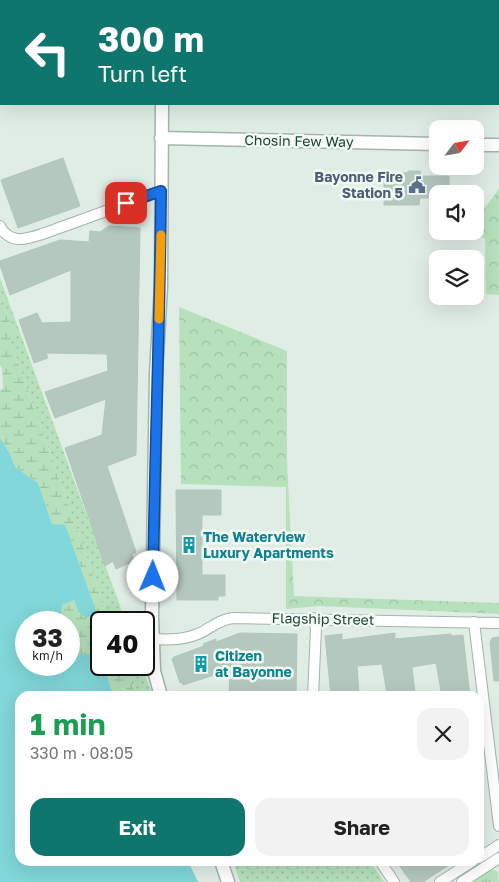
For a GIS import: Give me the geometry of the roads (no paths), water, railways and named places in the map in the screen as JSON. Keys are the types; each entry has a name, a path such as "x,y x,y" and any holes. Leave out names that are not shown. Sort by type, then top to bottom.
{"street":[{"path":"152,611 156,374 161,286 162,105"},
{"name":"Chosin Few Way","path":"161,138 429,144"},
{"path":"484,145 499,146"},
{"path":"1,228 17,240 60,227 161,191"},
{"name":"Flagship Street","path":"155,639 188,637 201,633 224,620 233,618 313,618 499,623"},
{"path":"313,618 316,628 313,691"},
{"path":"474,622 482,691"},
{"path":"155,674 160,691"},
{"path":"484,704 499,826"},
{"path":"484,855 499,845"},
{"path":"462,882 499,858"},
{"path":"223,866 228,882"},
{"path":"383,866 394,882"},
{"path":"440,882 465,866"}],"water":[{"path":"0,438 10,454 15,467 38,483 52,524 65,525 96,610 90,611 90,616 86,618 78,611 74,600 62,605 62,611 15,611 15,676 80,676 80,654 90,654 90,676 107,676 112,691 15,691 15,866 190,866 198,882 0,882"}],"place":[{"name":"Bayonne Fire Station 5","path":"417,185"},
{"name":"The Waterview Luxury Apartments","path":"189,545"},
{"name":"Citizen at Bayonne","path":"201,664"}]}
